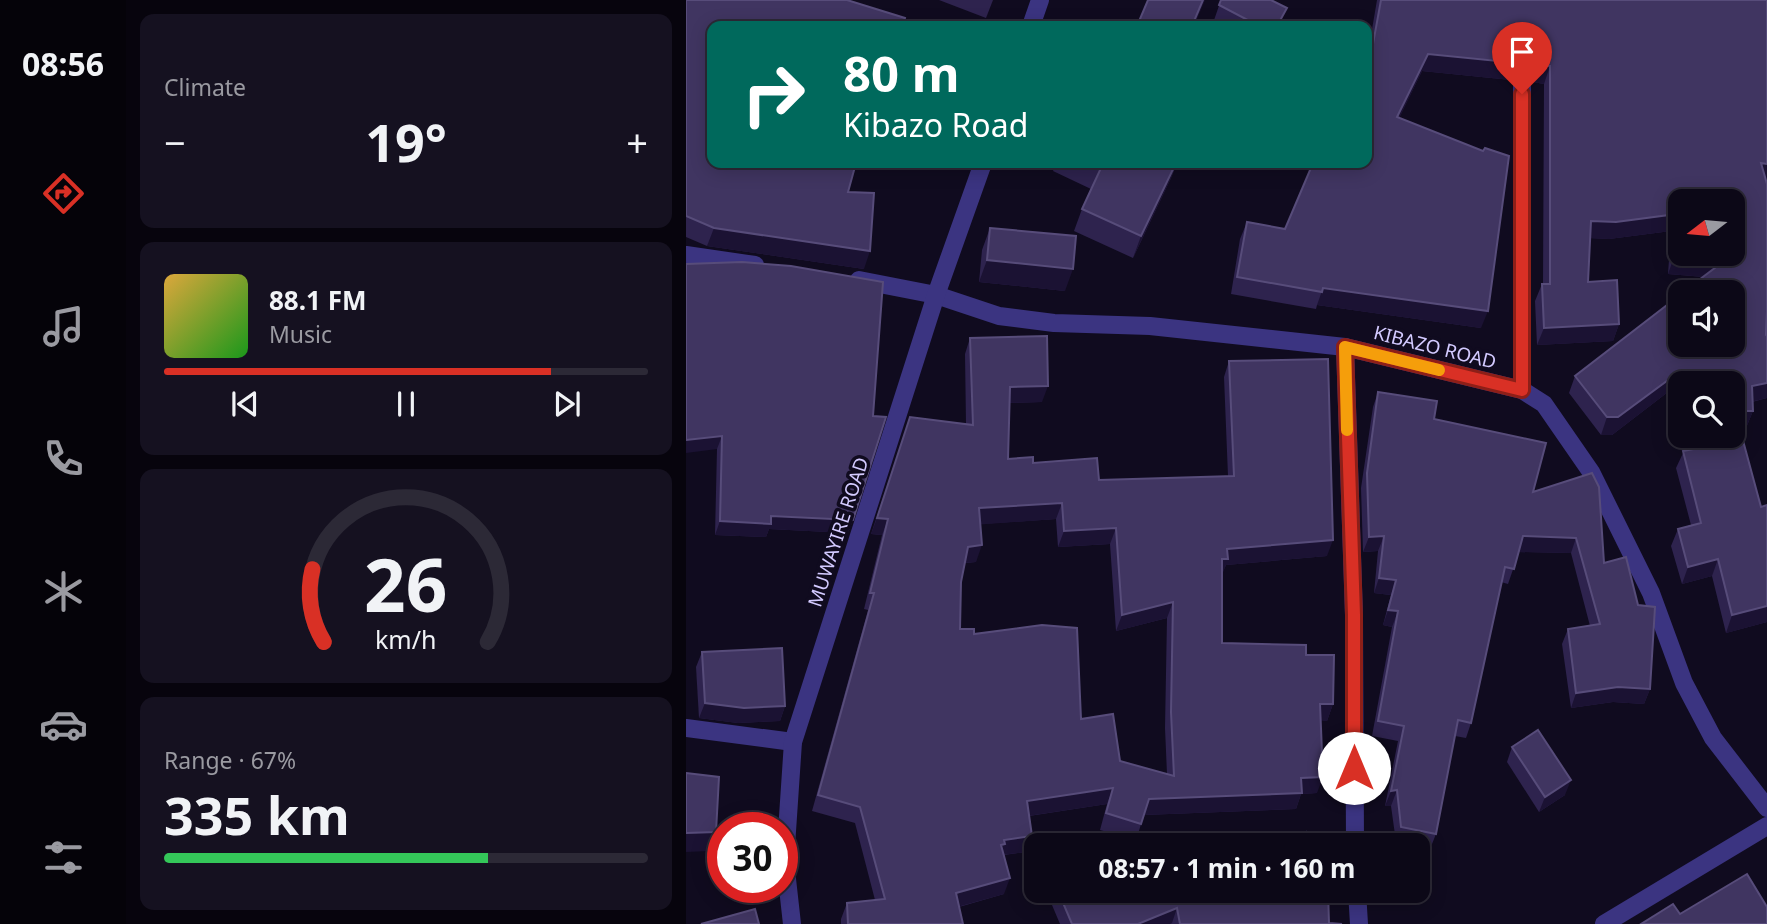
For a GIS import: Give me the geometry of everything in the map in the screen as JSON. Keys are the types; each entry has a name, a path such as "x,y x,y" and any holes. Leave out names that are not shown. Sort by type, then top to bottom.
{"street":[{"path":"1033,21 1040,0"},
{"path":"1522,67 1522,390"},
{"name":"MUWAYIRE ROAD","path":"792,924 785,861 793,742 936,295 981,168"},
{"path":"686,255 778,268"},
{"name":"KIBAZO ROAD","path":"844,277 936,295 999,316 1150,326 1345,347 1522,390 1544,404 1591,472 1651,593 1684,683 1713,737 1767,808"},
{"path":"1345,347 1354,615 1354,833"},
{"path":"686,728 793,742"},
{"path":"1604,924 1767,826"},
{"path":"1358,903 1359,924"}],"building":[{"path":"686,0 847,0 905,18 904,21 707,21 707,168 855,168 848,192 874,193 870,251 714,228 686,216"},
{"path":"1148,0 1203,0 1194,21 1139,21"},
{"path":"1221,0 1271,0 1287,8 1280,21 1249,21 1219,5"},
{"path":"1381,0 1767,0 1767,164 1761,163 1767,184 1767,383 1752,386 1753,411 1745,411 1745,371 1668,371 1668,380 1618,417 1607,417 1575,376 1668,304 1668,357 1745,357 1745,280 1699,280 1717,266 1745,266 1745,189 1668,189 1668,215 1616,222 1591,221 1588,282 1617,280 1619,324 1544,328 1542,284 1550,284 1550,66 1540,65 1540,49 1533,40 1523,40 1519,44 1517,63 1428,54 1397,117 1483,151 1485,148 1509,156 1488,311 1323,288 1322,292 1237,277 1247,222 1285,229 1311,168 1372,168 1372,50"},
{"path":"1101,168 1174,168 1141,236 1082,209"},
{"path":"990,228 1076,236 1073,269 987,260"},
{"path":"742,262 791,266 883,282 873,416 886,417 853,520 771,516 771,524 720,521 722,436 686,440 686,264"},
{"path":"1047,336 1048,386 1010,387 1008,459 1033,457 1033,463 1097,458 1099,480 1234,476 1229,361 1328,359 1333,540 1227,549 1228,559 1222,559 1222,643 1306,645 1306,655 1334,655 1333,704 1320,704 1323,777 1301,778 1302,793 1149,799 1141,824 1106,813 1113,788 1027,801 1032,833 1024,833 1024,837 1004,840 1005,844 1001,845 1010,878 956,893 963,924 848,924 847,903 885,899 860,807 818,795 874,593 870,593 888,519 877,518 910,417 973,425 970,338","holes":["1062,503 1064,531 1116,528 1122,615 1173,602 1171,712 1174,776 1120,761 1113,714 1081,719 1077,628 1042,625 974,634 974,629 960,629 961,582 968,547 982,545 979,508"]},
{"path":"1378,392 1437,401 1434,419 1546,443 1533,492 1592,473 1599,487 1604,563 1626,557 1638,605 1655,607 1650,689 1618,687 1576,693 1568,629 1600,624 1576,538 1523,536 1514,569 1505,567 1471,723 1458,720 1436,834 1401,827 1397,790 1391,791 1404,726 1378,721 1398,611 1388,610 1396,580 1379,578 1384,536 1369,537 1367,473"},
{"path":"1745,448 1761,507 1767,505 1767,606 1732,615 1718,559 1688,567 1678,529 1701,523 1683,451"},
{"path":"782,648 785,706 744,708 705,703 702,652"},
{"path":"1538,730 1571,780 1545,797 1512,747"},
{"path":"686,773 719,777 717,812 707,812 707,832 686,833"},
{"path":"1747,874 1767,907 1767,924 1641,924 1673,904 1680,914"},
{"path":"1063,903 1328,903 1329,923 1342,924 1180,924 1177,908 1138,924 1072,924"},
{"path":"755,909 759,924 701,924"}],"slow traffic":[{"path":"1347,430 1345,347 1439,370"}],"route":[{"path":"1354,768 1354,615 1345,347 1522,390 1522,94"}]}
